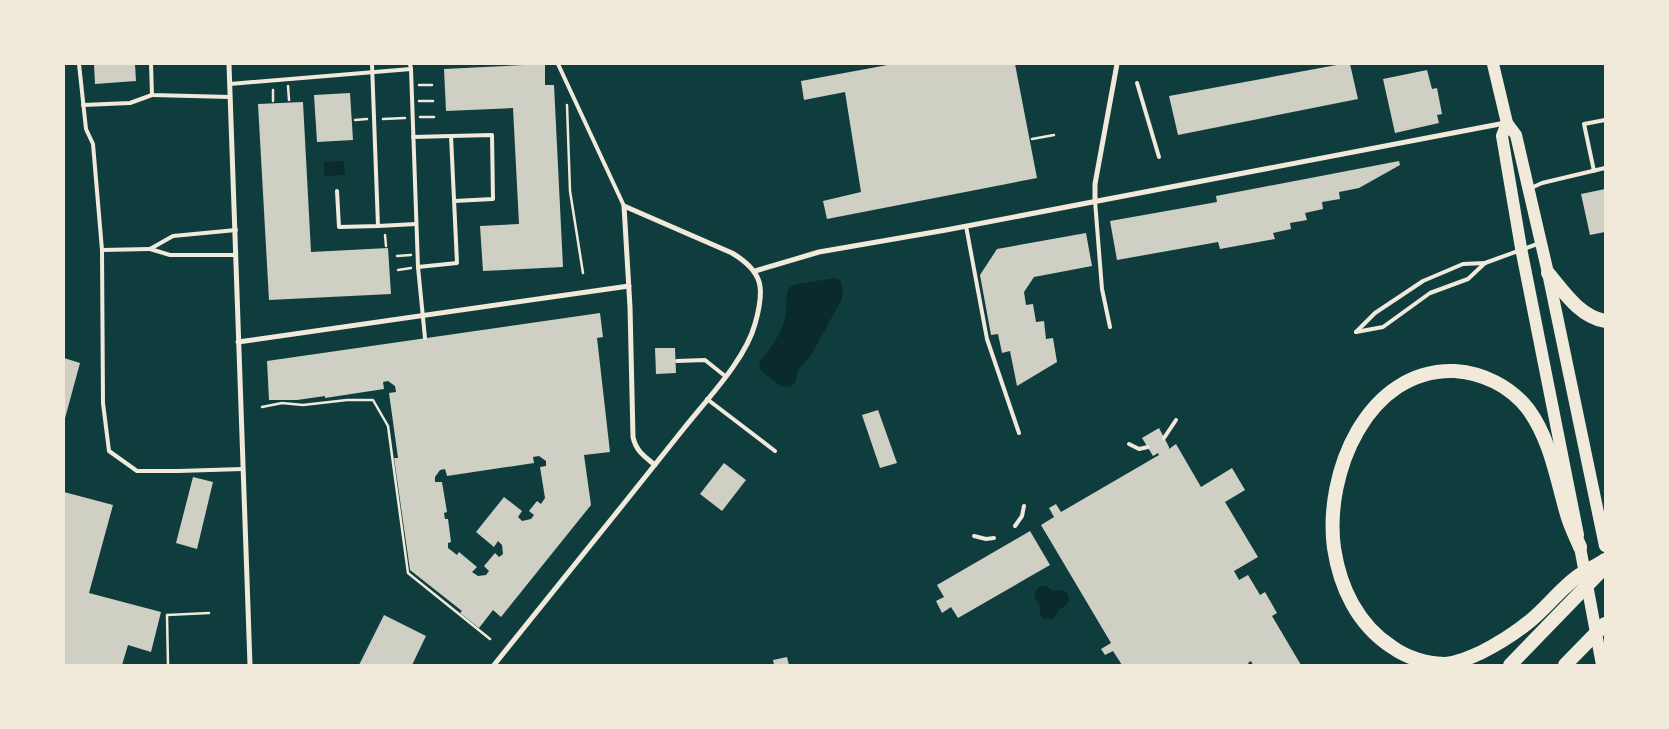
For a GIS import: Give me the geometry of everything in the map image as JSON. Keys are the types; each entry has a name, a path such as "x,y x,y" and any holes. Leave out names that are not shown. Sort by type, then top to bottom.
{"highway":[{"path":"1548,273 1573,304 1585,314 1605,321"},
{"path":"1580,547 1557,472 1539,425 1526,407 1506,388 1484,377 1464,372 1444,371 1429,373 1409,380 1391,391 1369,413 1348,450 1339,477 1333,519 1334,545 1340,575 1348,596 1366,625 1382,641 1398,652 1417,659 1444,664 1465,660 1502,642 1531,620 1574,579 1605,560"},
{"path":"1510,665 1605,568"},
{"path":"1565,665 1605,624"}],"main road":[{"path":"1493,64 1506,123 1516,135 1529,189 1605,546"},
{"path":"1506,123 1502,136 1572,520"},
{"path":"1580,547 1602,665"}],"street":[{"path":"229,64 250,665"},
{"path":"1096,202 1095,184 1117,64"},
{"path":"755,270 819,252 1096,202 1506,123"},
{"path":"494,665 655,466 737,361 755,324 760,302 760,287 755,270 747,262 732,253 624,206 629,286 633,437 639,452 655,466"},
{"path":"238,342 629,286"}],"lane":[{"path":"79,64 86,129 92,144 102,250 104,402 109,451 137,471 178,472 243,468"},
{"path":"151,64 152,95"},
{"path":"372,64 378,226"},
{"path":"410,64 418,267 425,338"},
{"path":"558,64 624,206"},
{"path":"230,84 411,69"},
{"path":"1137,83 1159,157"},
{"path":"83,105 130,103 152,95 230,97"},
{"path":"1594,171 1584,124 1605,120"},
{"path":"413,137 492,135 493,199 454,201"},
{"path":"418,267 456,263 451,136"},
{"path":"1529,189 1542,183 1605,168"},
{"path":"337,191 339,227 416,224"},
{"path":"1096,202 1102,289 1110,327"},
{"path":"966,226 987,339 1019,432"},
{"path":"150,248 173,236 236,230"},
{"path":"1485,263 1468,279 1430,294 1383,327 1356,332 1374,313 1423,281 1462,264 1485,263 1541,242"},
{"path":"102,250 150,248 170,255 236,255"},
{"path":"677,362 705,360 725,376"},
{"path":"707,399 774,451"},
{"path":"1164,438 1176,420"},
{"path":"1129,444 1139,449 1148,447"},
{"path":"1015,526 1022,516 1024,506"},
{"path":"974,536 986,539 994,538"}],"path":[{"path":"563,97 567,105 570,192 583,273"},
{"path":"355,120 434,117"},
{"path":"1032,139 1054,135"},
{"path":"398,270 418,267"},
{"path":"262,407 282,403 302,405 347,400 373,400 388,426 408,573 490,639"},
{"path":"168,665 167,615 209,613"}],"water":[{"path":"344,161 345,175 324,176 324,162"},
{"path":"835,278 840,280 843,288 842,299 811,355 798,370 795,383 790,387 781,386 761,371 759,363 781,330 786,315 788,290 797,284"},
{"path":"1040,586 1046,586 1053,591 1063,590 1068,594 1067,604 1059,609 1053,619 1044,619 1040,614 1040,606 1034,597 1036,590"}],"building":[{"path":"94,64 135,64 136,81 95,84"},
{"path":"545,64 545,85 554,85 563,267 483,271 480,226 519,224 513,108 446,111 444,69"},
{"path":"893,64 1015,64 1037,178 827,219 823,201 861,192 845,92 804,100 801,81"},
{"path":"1350,64 1358,99 1178,135 1169,96"},
{"path":"1427,70 1432,89 1437,88 1442,114 1437,115 1439,123 1395,133 1383,79"},
{"path":"350,93 353,140 317,142 314,95"},
{"path":"303,102 311,252 388,248 391,294 269,300 258,104"},
{"path":"1399,161 1400,165 1359,188 1339,192 1340,199 1322,202 1323,209 1305,213 1307,220 1290,223 1291,229 1273,233 1275,239 1220,249 1218,242 1117,260 1110,221 1217,202 1216,196"},
{"path":"1605,189 1605,232 1590,235 1581,194"},
{"path":"1086,233 1092,266 1034,277 1024,292 1026,305 1033,304 1036,322 1044,321 1046,339 1053,338 1057,362 1017,386 1010,351 1002,353 998,334 991,335 980,275 997,249"},
{"path":"600,313 603,337 597,338 610,452 584,455 591,505 501,617 493,610 479,628 460,613 462,611 410,570 394,458 398,458 389,393 396,392 395,386 388,381 383,382 384,389 325,398 325,396 297,400 269,400 267,361","holes":["539,456 546,461 546,466 540,467 545,498 541,504 537,501 529,511 534,515 531,519 522,521 518,517 522,511 504,497 476,532 494,547 498,541 502,545 503,554 499,557 495,553 484,566 489,571 486,575 478,576 472,572 477,567 459,552 457,555 448,548 448,543 451,542 448,519 445,519 444,513 447,512 442,482 435,482 435,477 440,470 445,469 447,476 534,463 533,457"]},
{"path":"655,348 675,348 676,373 656,374"},
{"path":"64,358 80,363 64,422"},
{"path":"878,410 897,463 880,468 862,415"},
{"path":"1159,428 1169,449 1176,444 1201,487 1232,468 1245,490 1225,502 1258,557 1234,571 1239,580 1248,575 1260,595 1265,592 1277,613 1272,616 1301,665 1253,665 1251,661 1248,663 1249,665 1122,665 1113,651 1105,655 1101,649 1111,643 1041,525 1054,517 1049,508 1056,504 1061,512 1159,455 1158,453 1153,456 1142,438"},
{"path":"724,463 746,480 722,511 700,494"},
{"path":"193,477 213,482 197,549 176,543"},
{"path":"64,492 113,505 89,593 161,612 151,652 128,645 122,665 64,665"},
{"path":"1030,531 1050,565 958,618 951,607 942,613 936,601 944,597 937,585"},
{"path":"384,615 426,636 412,665 359,665"},
{"path":"787,657 789,665 774,665 773,660"}]}
